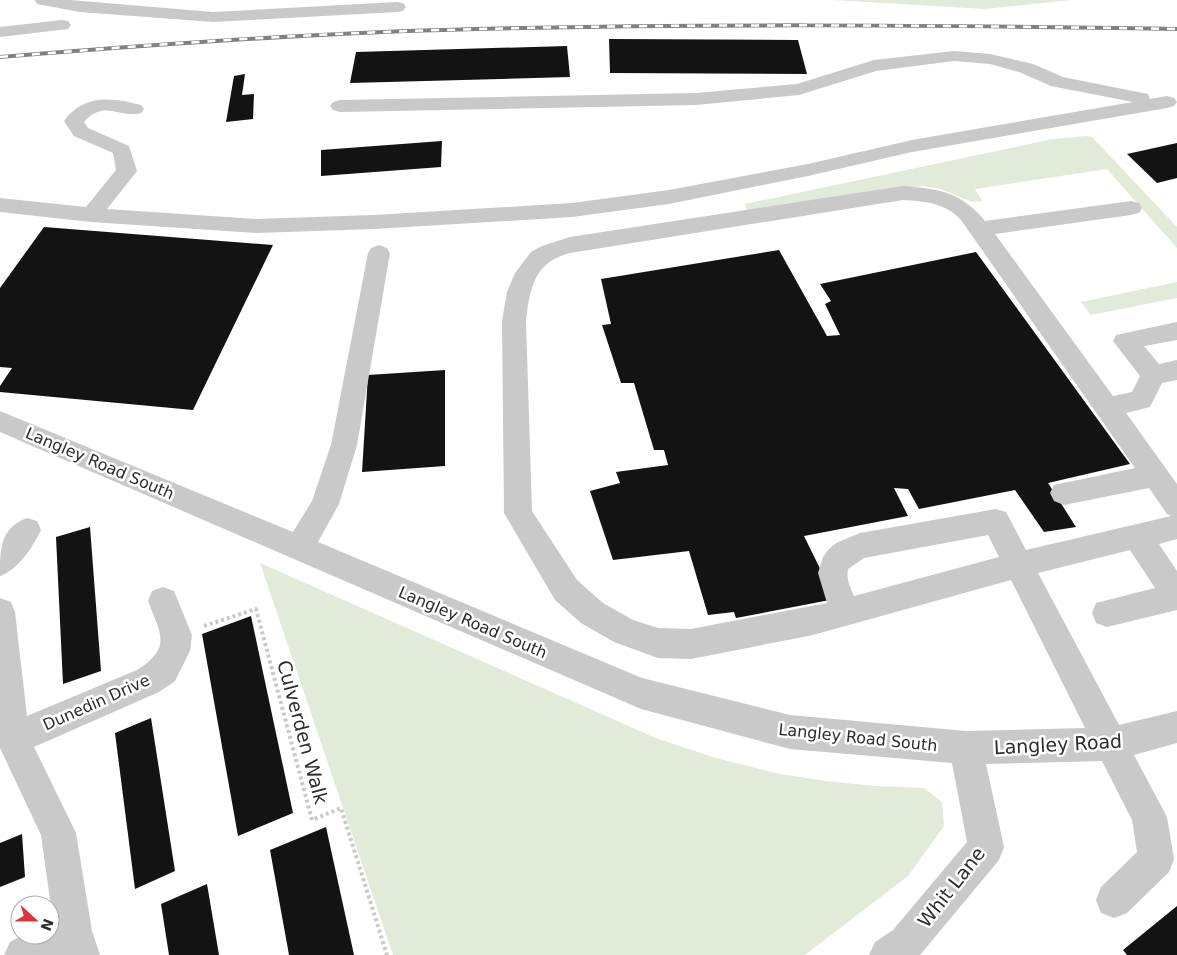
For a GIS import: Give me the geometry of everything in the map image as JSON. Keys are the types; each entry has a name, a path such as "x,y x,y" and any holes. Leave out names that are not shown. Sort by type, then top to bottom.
{"street":[{"path":"43,0 80,7 213,16 397,7"},
{"path":"0,32 62,25"},
{"path":"340,106 696,99 799,89 874,66 954,56 990,59 1026,68 1058,82 1116,95 1172,102"},
{"path":"0,205 91,215 256,226 374,222 572,210 669,197 808,170 912,146 1172,102"},
{"path":"91,215 127,171 122,150 81,132 74,121 90,107 114,103 134,109"},
{"path":"1177,506 980,229 962,208 919,194 903,193 570,245 546,253 530,267 518,294 514,321 518,513 566,590 592,613 625,632 658,643 691,644 813,621 1020,564 1177,527"},
{"path":"980,229 1131,208"},
{"path":"299,549 325,504 344,445 379,253"},
{"path":"1106,407 1141,400 1165,372 1125,341 1177,332"},
{"name":"Langley Road South","path":"0,421 641,693 790,732 966,748"},
{"path":"1064,493 1154,476"},
{"path":"846,612 832,577 832,567 844,554 860,546 996,521 1020,564 1065,658 1149,817 1156,859 1114,900"},
{"path":"0,563 27,530"},
{"path":"1107,613 1177,596 1138,536"},
{"path":"163,601 177,635"},
{"path":"0,612 13,738 58,833 77,943 23,955"},
{"name":"Dunedin Drive","path":"13,738 148,681 164,670 174,651 177,635"},
{"name":"Langley Road","path":"966,748 1111,744 1177,727"},
{"name":"Whit Lane","path":"902,951 986,847 966,748"}],"path":[{"name":"Culverden Walk","path":"177,635 256,609 312,820 341,808 387,955"}],"green space":[{"path":"833,0 1072,0 985,9"},
{"path":"1092,137 1177,227 1177,248 1107,169 975,189 982,201 972,202 941,189 923,186 748,213 745,204 1053,139"},
{"path":"1177,282 1177,298 1091,315 1081,302"},
{"path":"260,563 658,739 716,758 775,773 825,781 924,788 942,802 944,826 908,876 805,955 393,955"}],"building":[{"path":"609,39 798,40 807,74 610,73"},
{"path":"567,46 570,77 350,83 356,52"},
{"path":"245,74 242,95 254,94 253,119 226,122 234,76"},
{"path":"442,141 441,167 321,176 321,150"},
{"path":"1177,143 1177,178 1157,183 1127,154"},
{"path":"44,227 273,245 193,410 0,392 0,386 12,368 0,367 0,288"},
{"path":"779,250 827,336 840,335 825,304 831,301 820,284 976,252 1130,464 1048,483 1076,527 1044,532 1015,490 919,509 908,489 894,488 908,516 804,536 835,599 736,618 734,612 708,615 689,551 613,560 590,491 620,483 616,472 668,465 664,450 654,450 634,383 621,383 602,325 611,324 601,279"},
{"path":"445,370 445,466 362,472 368,375"},
{"path":"90,527 101,671 63,684 56,537"},
{"path":"251,616 293,813 238,836 202,634"},
{"path":"151,718 175,871 135,889 115,733"},
{"path":"326,827 354,955 289,955 270,850"},
{"path":"22,834 25,877 0,887 0,843"},
{"path":"207,884 219,955 169,955 161,904"},
{"path":"1177,906 1177,955 1127,955 1123,950"}],"railway":[{"path":"0,57 277,37 535,28 810,25 1177,29"}]}
